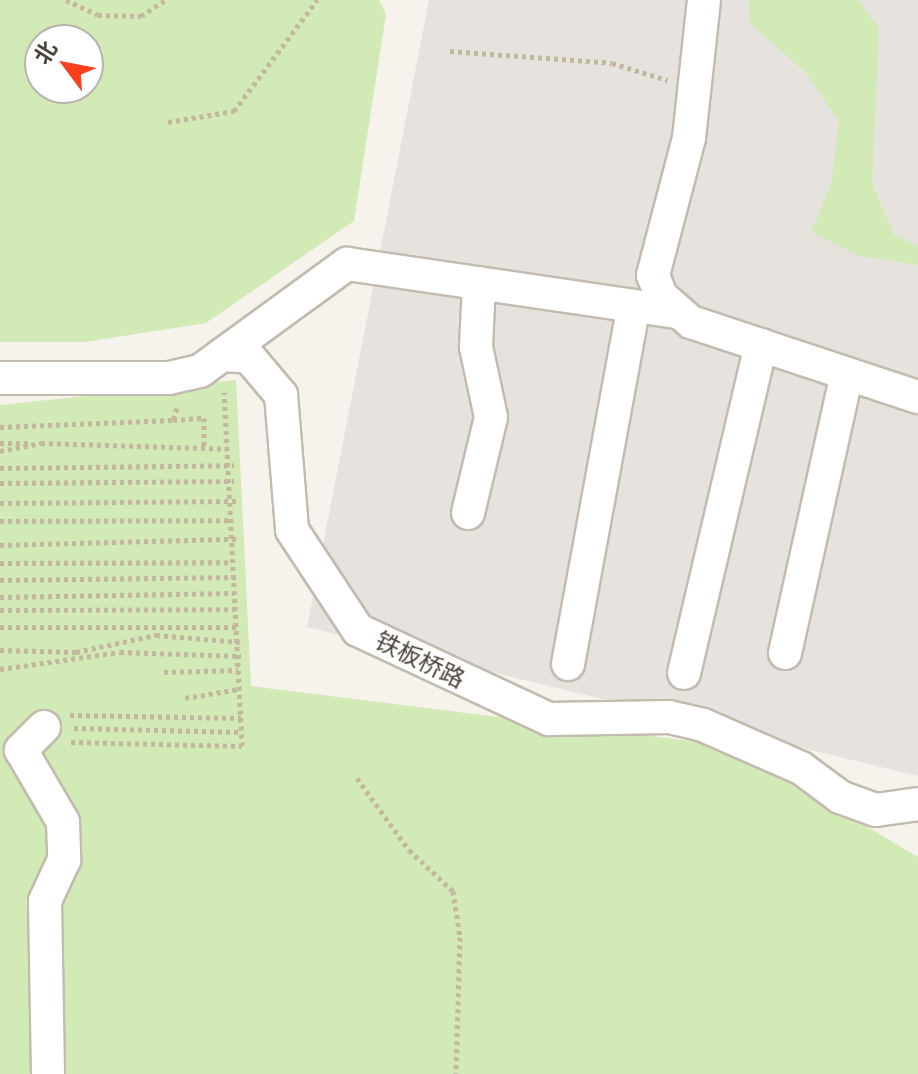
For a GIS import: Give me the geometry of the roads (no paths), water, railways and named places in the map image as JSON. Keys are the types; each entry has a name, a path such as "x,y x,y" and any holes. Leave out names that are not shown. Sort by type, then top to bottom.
{"street":[{"path":"676,312 653,275 695,89 704,0"},
{"path":"0,378 169,378 200,371 347,264 676,312 761,345 918,397"},
{"path":"468,513 491,417 476,347 479,283"},
{"path":"568,664 634,306"},
{"path":"684,673 761,345"},
{"name":"铁板桥路","path":"222,355 249,357 281,395 292,530 358,630 549,719 669,717 703,725 801,768 840,797 876,810 918,804"},
{"path":"785,653 847,374"},
{"path":"44,728 21,750 63,822 64,860 45,901 48,1074"}]}
